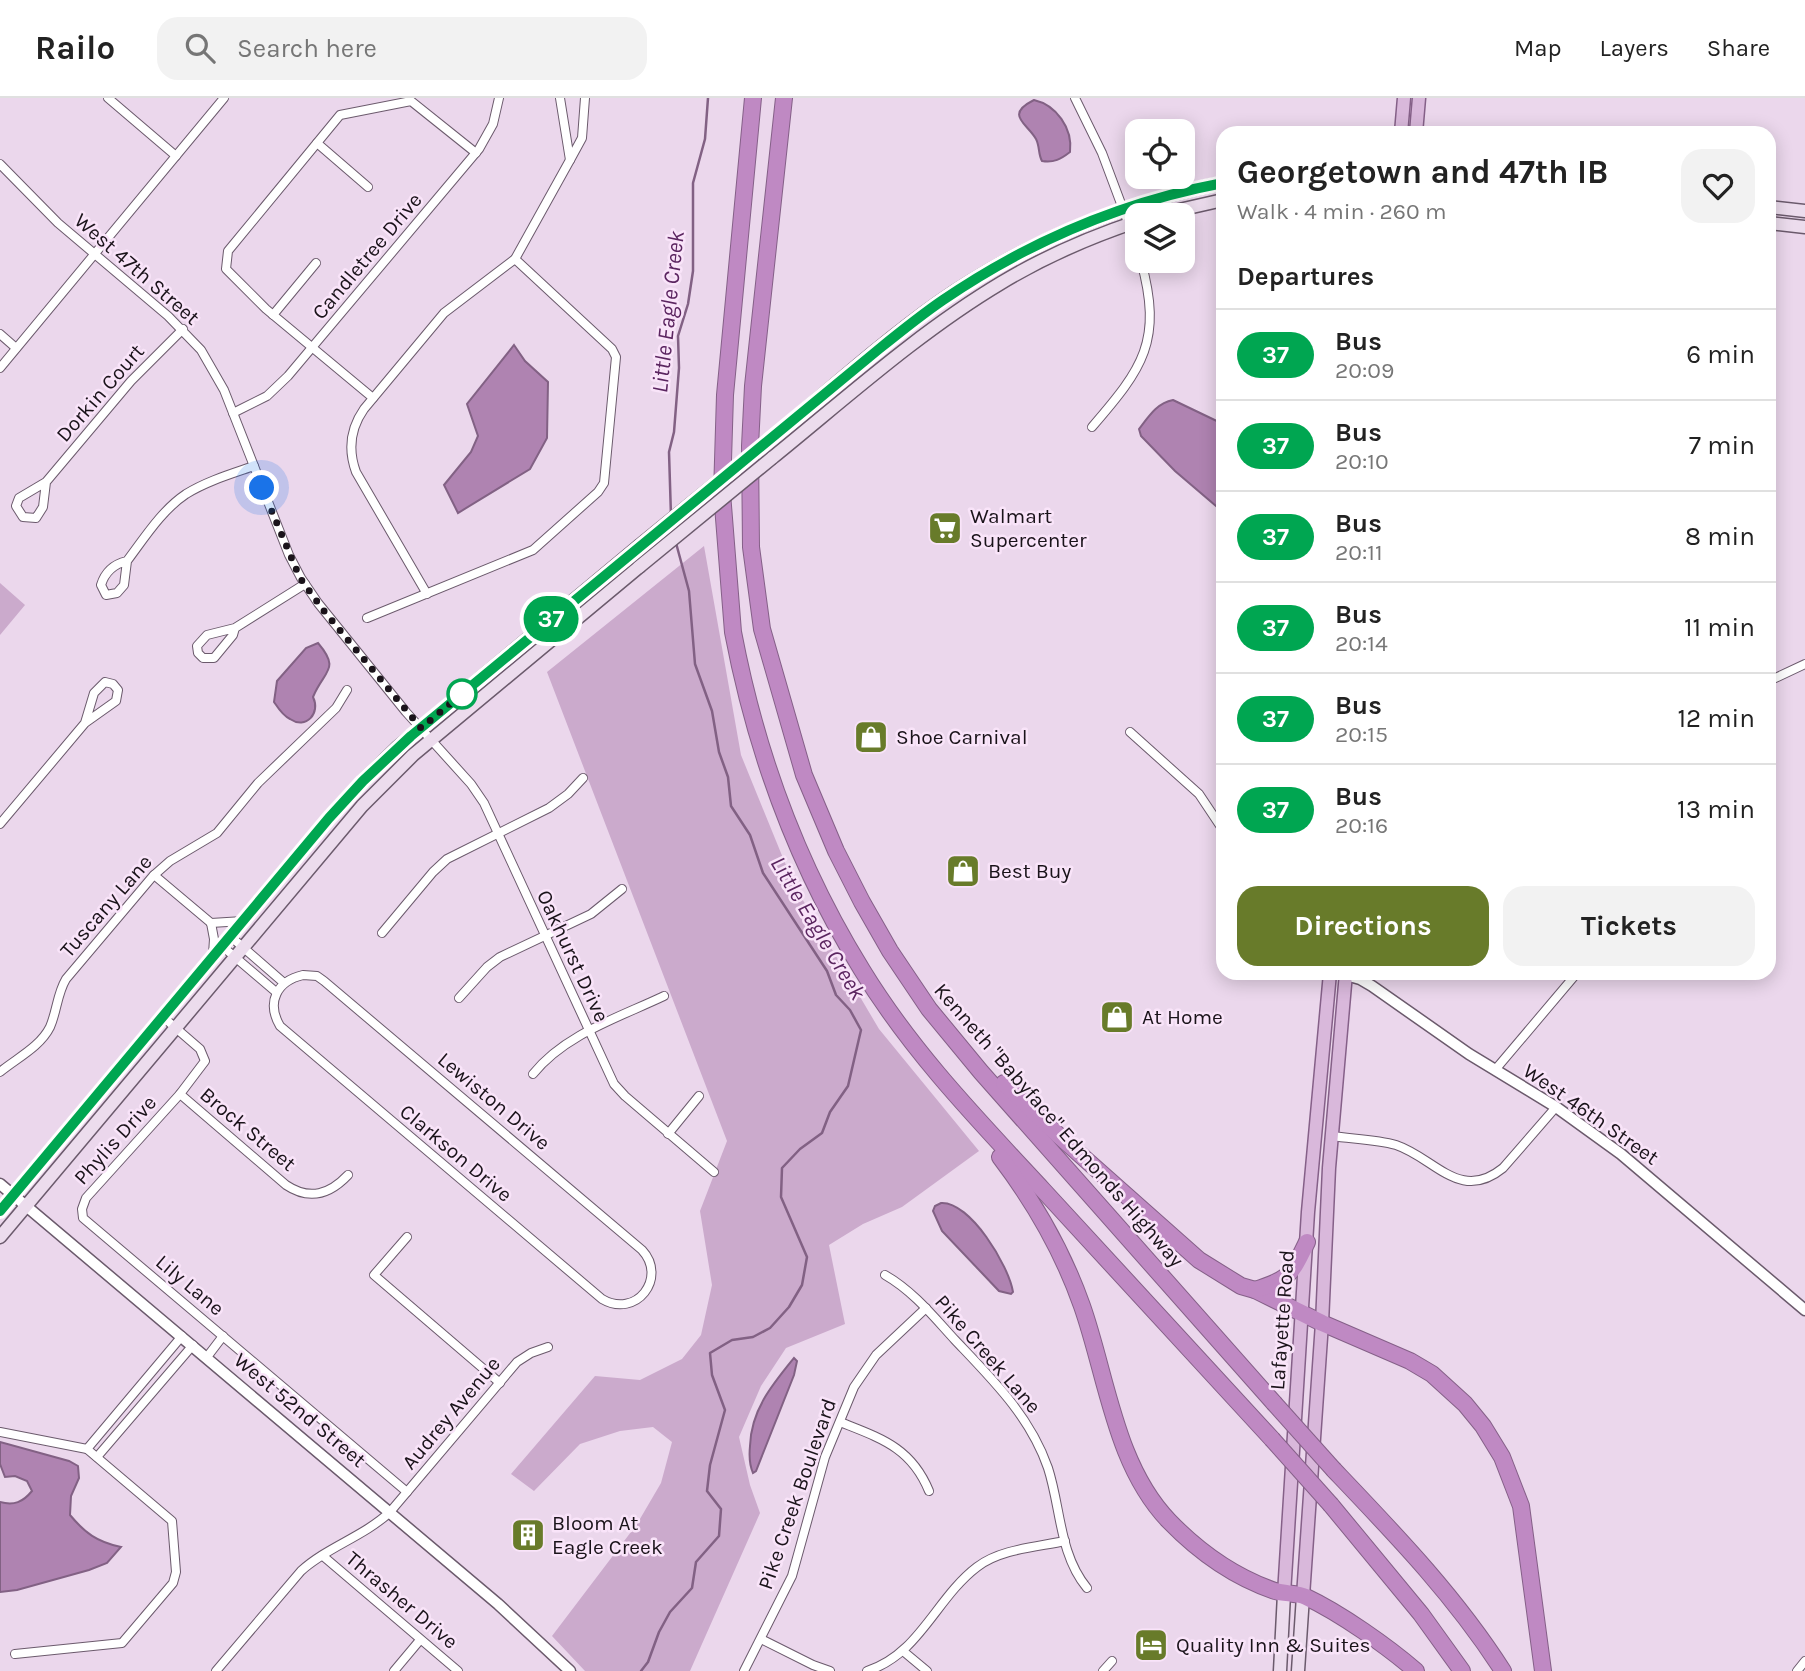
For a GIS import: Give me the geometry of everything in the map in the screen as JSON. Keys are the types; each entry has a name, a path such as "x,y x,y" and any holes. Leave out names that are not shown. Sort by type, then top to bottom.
{"highway":[{"path":"753,98 725,395 723,481 733,632 764,760 808,873 861,970 892,1016 1009,1168 1052,1237 1082,1307 1124,1446 1149,1495 1181,1533 1223,1567 1283,1594 1303,1596 1378,1641 1416,1671"},
{"name":"Kenneth \"Babyface\" Edmonds Highway","path":"784,98 753,386 750,446 751,547 762,629 804,775 836,851 884,942 956,1043 1334,1470 1430,1571 1463,1612 1503,1671"},
{"path":"884,942 964,1042 1040,1118 1199,1260 1233,1282 1416,1364 1457,1395 1483,1426 1502,1457 1521,1506 1543,1671"},
{"path":"937,1074 1272,1438 1421,1614 1462,1671"},
{"path":"1255,1290 1274,1285 1285,1278 1307,1242"}],"main road":[{"path":"1402,126 1404,98"},
{"path":"1417,126 1419,98"},
{"path":"0,1237 362,806 426,734 639,547 942,300 1040,244 1123,209 1216,185"},
{"path":"1195,206 1216,202"},
{"path":"1776,208 1805,211"},
{"path":"1776,224 1805,227"},
{"path":"0,1211 349,795 387,758 426,734 639,567 924,335 976,299 1044,259 1125,226"},
{"name":"Lafayette Road","path":"1280,1671 1307,1242 1329,980"},
{"name":"Lafayette Road","path":"1298,1671 1344,980"}],"street":[{"path":"108,98 176,156"},
{"path":"0,368 225,98"},
{"name":"Candletree Drive","path":"233,413 273,391 312,348 476,153 493,124 499,98"},
{"path":"560,98 570,160"},
{"path":"427,594 358,476 352,461 354,428 359,416 373,398 444,313 515,259 582,137 585,98"},
{"path":"1074,98 1096,141 1125,212"},
{"path":"373,398 273,315 226,269 228,251 340,115 410,101 418,104 476,153"},
{"path":"317,143 368,187"},
{"name":"West 47th Street","path":"0,164 39,206 183,330 213,367 289,555 305,584 426,734"},
{"path":"367,618 536,548 598,492 604,483 616,357 612,349 515,259"},
{"path":"273,315 316,263"},
{"path":"1092,427 1128,386 1145,349 1149,329 1149,304 1143,273"},
{"name":"Dorkin Court","path":"46,482 42,512 36,518 23,517 16,506 19,498 46,482 131,381 183,330"},
{"path":"0,334 16,348"},
{"path":"127,561 156,523 181,498 207,483 254,466"},
{"path":"235,628 233,635 214,658 203,658 198,653 197,646 202,638 235,628 305,584"},
{"path":"1776,678 1805,664"},
{"path":"0,824 85,723 116,701 118,690 113,684 104,682 97,688 85,723"},
{"name":"Tuscany Lane","path":"0,1072 43,1038 50,1026 66,979 154,875 170,861 217,833 258,783 333,712 347,690"},
{"path":"1130,732 1199,794 1216,820"},
{"name":"Oakhurst Drive","path":"426,734 478,794 589,1032 620,1091 714,1172"},
{"path":"382,933 440,864 556,804 583,778"},
{"path":"154,875 211,923 213,957"},
{"path":"459,998 487,967 500,957 594,912 622,889"},
{"path":"211,923 243,921"},
{"path":"226,941 280,987"},
{"path":"226,941 280,987"},
{"name":"Lewiston Drive","path":"280,987 303,975 321,978 642,1250 649,1259 652,1272 644,1294"},
{"name":"West 46th Street","path":"1359,980 1372,985 1494,1070 1556,1107 1621,1154 1805,1310"},
{"path":"1494,1070 1571,980"},
{"name":"Clarkson Drive","path":"280,987 273,1009 280,1026 600,1298 624,1305 636,1301 644,1294"},
{"path":"533,1074 558,1049 664,996"},
{"name":"Brock Street","path":"163,1017 200,1049 205,1058 200,1070 180,1094 286,1185 300,1193 312,1195 329,1191 348,1175"},
{"name":"Phylis Drive","path":"82,1212 86,1198 180,1094"},
{"path":"668,1134 699,1096"},
{"path":"1332,1136 1394,1144 1450,1176 1479,1181 1493,1176 1503,1168 1556,1107"},
{"name":"West 52nd Street","path":"0,1184 525,1627 570,1671"},
{"name":"Lily Lane","path":"82,1212 83,1219 407,1492"},
{"path":"407,1237 374,1275 500,1383"},
{"name":"Pike Creek Lane","path":"885,1275 909,1290 1000,1387 1028,1424 1047,1464 1072,1565 1087,1588"},
{"name":"Pike Creek Boulevard","path":"744,1671 796,1566 820,1474 854,1387 881,1350 926,1308"},
{"path":"87,1448 182,1336"},
{"path":"206,1357 223,1336"},
{"path":"97,1457 193,1345"},
{"name":"Audrey Avenue","path":"216,1671 300,1571 371,1528 390,1512 524,1357 548,1347"},
{"path":"840,1422 898,1448 916,1466 929,1491"},
{"path":"0,1432 87,1448 172,1521 176,1577 121,1643 15,1654"},
{"path":"867,1671 903,1651 978,1566 1000,1555 1065,1541"},
{"name":"Thrasher Drive","path":"323,1556 458,1671"},
{"path":"761,1639 830,1671"},
{"path":"394,1671 420,1640"},
{"path":"903,1651 927,1671"},
{"path":"1103,1671 1112,1661"},
{"path":"1797,1671 1805,1661"}],"shaded area":[{"path":"1034,100 1056,112 1066,126 1070,152 1064,157 1042,161 1036,139 1019,115 1025,105"},
{"path":"514,345 525,361 548,382 547,438 530,469 458,513 444,485 471,452 478,436 467,404"},
{"path":"1173,400 1216,421 1216,506 1175,471 1141,436 1139,429 1162,404"},
{"path":"704,546 741,755 794,885 879,1029 979,1151 902,1207 863,1224 829,1245 845,1324 786,1348 761,1386 739,1437 750,1485 760,1513 690,1671 585,1671 552,1636 637,1524 661,1483 672,1442 653,1427 620,1431 580,1444 534,1491 511,1474 595,1376 640,1380 682,1359 701,1335 712,1285 700,1211 727,1141 547,672"},
{"path":"0,583 25,605 0,635"},
{"path":"318,643 328,659 328,670 313,697 313,714 306,721 296,722 285,716 274,702 277,681 306,648"},
{"path":"941,1203 952,1205 964,1212 986,1237 1004,1267 1013,1292 1011,1294 999,1291 942,1231 933,1211 935,1206"},
{"path":"794,1358 797,1361 794,1375 753,1473 749,1453 754,1421 764,1399"},
{"path":"0,1442 69,1461 78,1466 79,1478 71,1496 70,1515 92,1536 121,1547 107,1563 17,1590 0,1592 0,1502 18,1502 32,1491 27,1481 15,1476 5,1477 0,1464"}],"waterway":[{"name":"Little Eagle Creek","path":"671,516 669,452 674,432 679,368 678,336 688,304 693,271 693,183 705,139 708,98"},
{"name":"Little Eagle Creek","path":"641,1671 648,1662 670,1612 692,1588 696,1562 719,1536 721,1509 707,1491 710,1465 725,1410 712,1375 710,1353 732,1340 753,1337 770,1328 789,1307 802,1285 807,1257 781,1197 782,1168 800,1149 822,1133 830,1112 848,1086 861,1030 850,1010 836,995 827,971 763,873 750,835 731,806 728,777 719,752 712,711 695,664 689,591 676,543"}],"bus line":[{"name":"37","path":"0,1211 329,818 363,781 411,736 879,349 942,300 998,266 1083,224 1158,198 1216,184"}],"place":[{"name":"Walmart Supercenter","path":"945,528"},
{"name":"Shoe Carnival","path":"871,737"},
{"name":"Best Buy","path":"963,871"},
{"name":"At Home","path":"1117,1017"},
{"name":"Bloom At Eagle Creek","path":"528,1535"},
{"name":"Quality Inn & Suites","path":"1151,1645"}],"route":[{"path":"262,488 300,578 421,728 462,694"}]}
